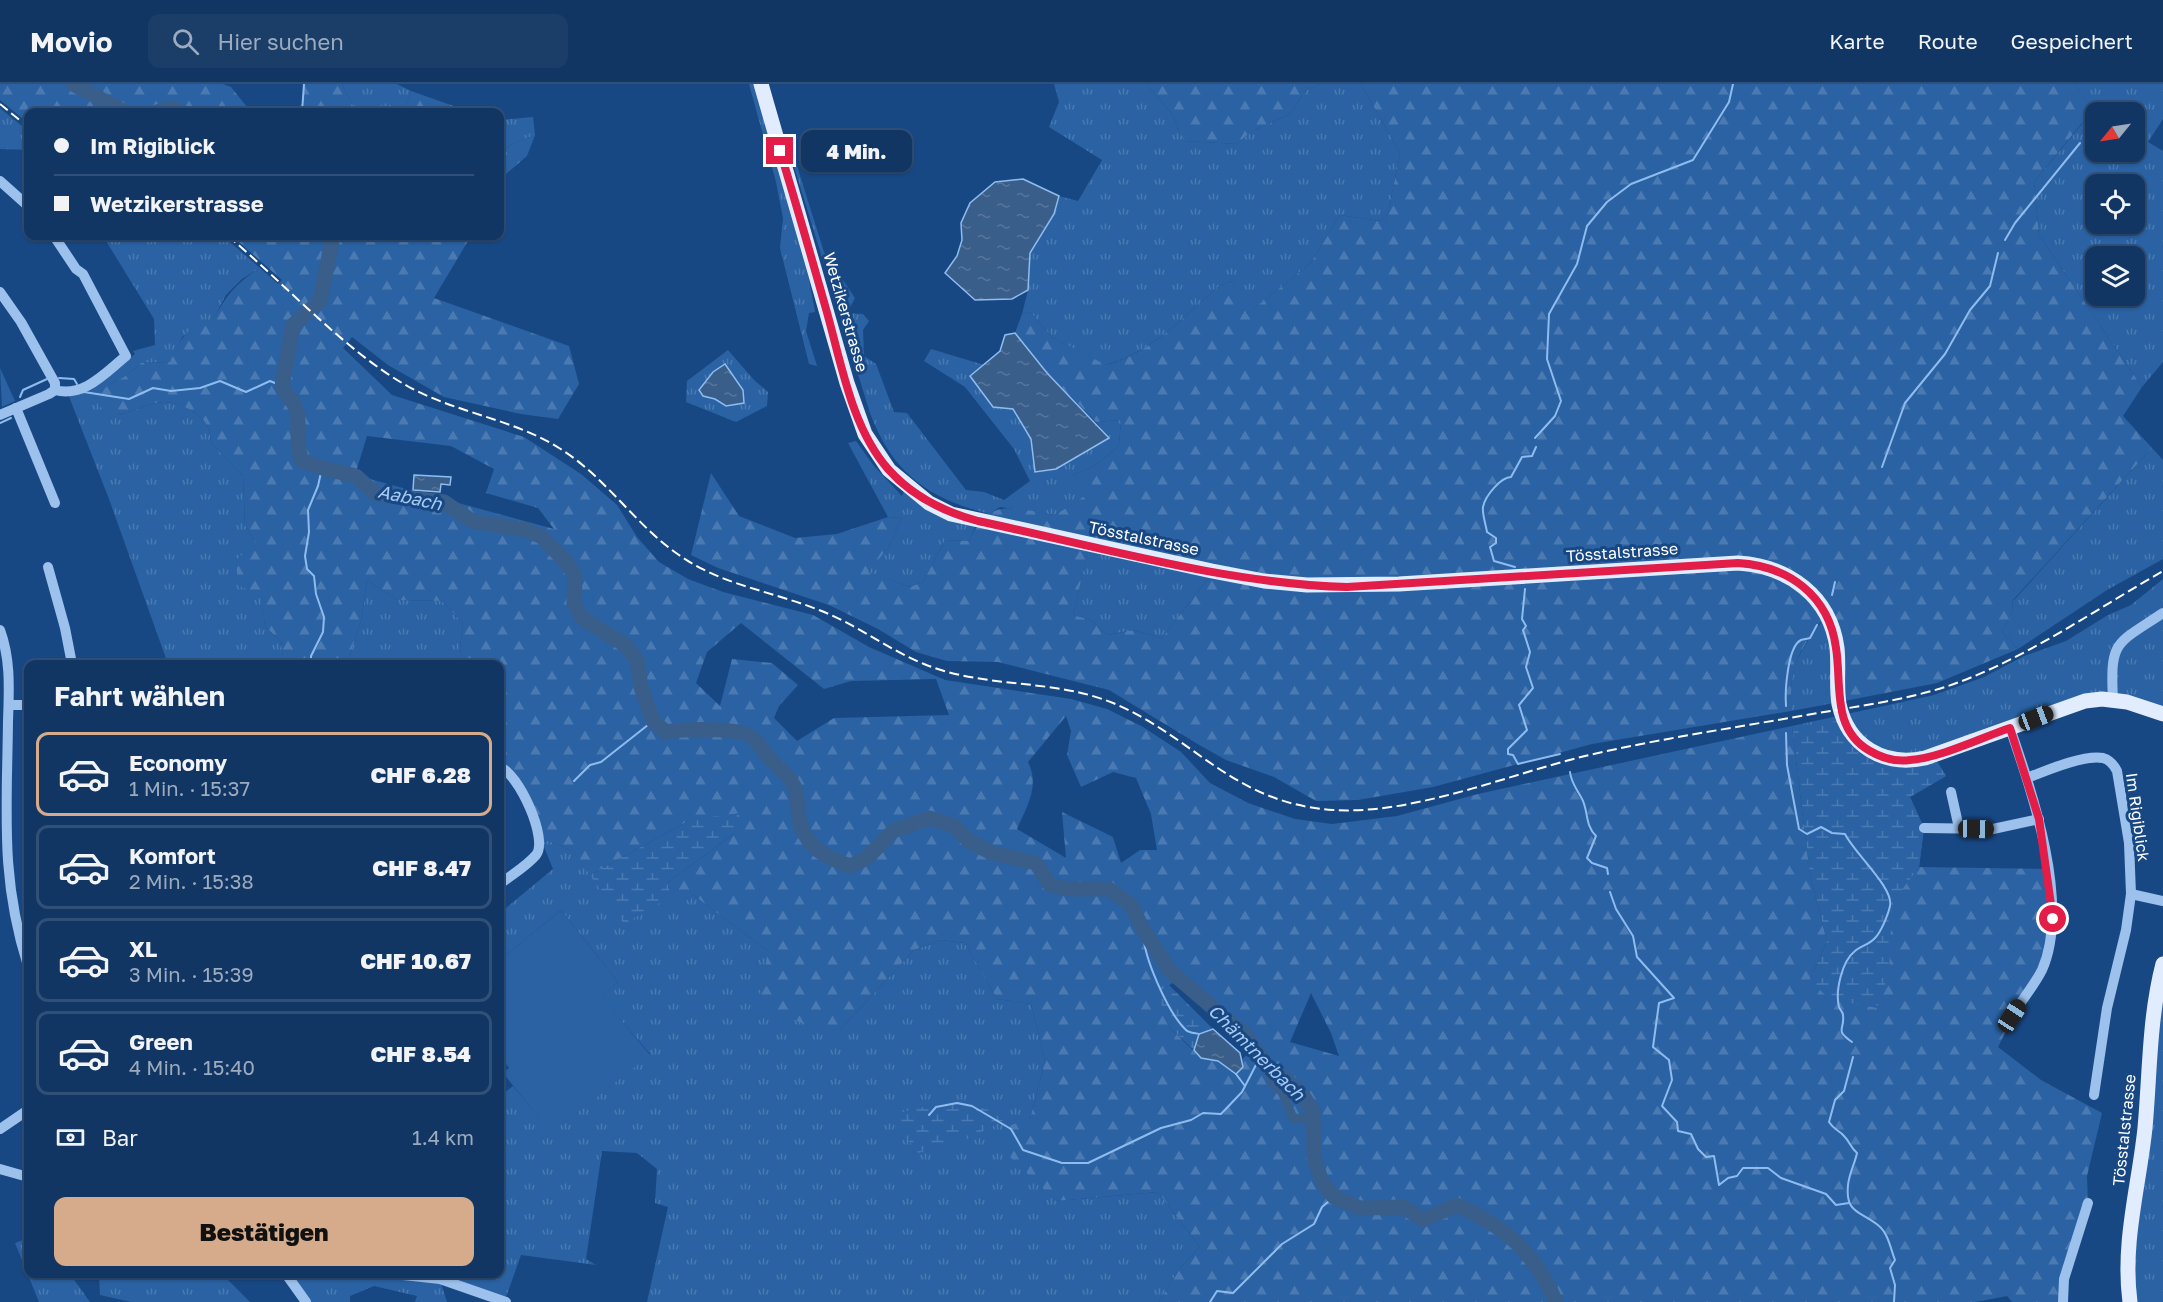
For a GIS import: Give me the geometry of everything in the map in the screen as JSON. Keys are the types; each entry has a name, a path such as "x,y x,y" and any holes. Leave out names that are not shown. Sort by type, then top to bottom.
{"main road":[{"name":"Wetzikerstrasse","path":"761,84 847,383 866,434 889,470 929,503 951,513"},
{"name":"Tösstalstrasse","path":"951,513 1212,571 1264,581 1307,585 1347,587 1753,564 1768,567 1794,579 1822,607 1832,627 1837,649 1838,689 1842,715 1851,734 1866,749 1888,759 1910,760 2010,728 2081,702 2114,700 2138,704 2163,714"},
{"name":"Tösstalstrasse","path":"2130,1302 2128,1243 2144,1130 2154,1004 2163,964"}],"street":[{"path":"0,182 24,203"},
{"path":"0,415 55,390 67,391 88,385 126,356 83,274 76,269 57,240"},
{"path":"0,292 32,342 55,383 55,390"},
{"path":"16,408 55,503"},
{"path":"48,567 71,660"},
{"path":"2114,700 2112,664 2117,647 2131,634 2163,613"},
{"path":"0,630 9,674 10,705 4,739 3,863 11,917 24,954"},
{"path":"10,705 24,705"},
{"path":"2010,728 2039,819 2053,919 2042,970 2012,1016"},
{"name":"Im Rigiblick","path":"2027,778 2059,767 2100,758 2114,765 2117,771 2129,843 2131,894 2126,930 2107,1008 2094,1095"},
{"path":"504,768 519,788 541,839 537,855 504,881"},
{"path":"1951,792 1959,828"},
{"path":"1924,828 1993,829 2039,819"},
{"path":"2131,894 2163,900"},
{"path":"0,1129 24,1113"},
{"path":"0,1169 24,1176"},
{"path":"2063,1302 2064,1279 2088,1203"},
{"path":"289,1278 306,1302"},
{"path":"431,1278 440,1279 506,1302"}],"green space":[{"path":"0,84 223,84 231,87 248,108 24,108 24,120 0,100"},
{"path":"304,84 342,84 354,108 297,108 302,104"},
{"path":"342,84 397,84 411,91 405,108 354,108"},
{"path":"749,84 755,84 809,279 815,312 809,313 806,331 817,366 809,364 780,248 783,218 776,182"},
{"path":"1054,84 1147,84 1172,114 1184,141 1237,144 1252,131 1290,114 1306,90 1320,84 1361,84 1400,153 1388,214 1380,221 1340,215 1311,263 1246,315 1231,281 1219,286 1152,343 1138,352 1105,365 1053,338 1030,312 1022,314 1028,290 1030,253 1054,214 1059,196 1078,201 1102,160 1049,127 1059,102"},
{"path":"1147,84 1320,84 1306,90 1290,114 1252,131 1237,144 1184,141 1172,114"},
{"path":"1361,84 2076,84 2086,102 2085,119 2034,182 2039,235 2142,387 2123,416 2152,448 2013,600 2012,613 2002,632 2018,649 1937,683 1839,702 1826,615 1802,649 1794,669 1791,711 1592,744 1433,787 1358,800 1316,801 1274,777 1226,760 1109,690 998,662 947,661 916,652 878,629 829,605 718,568 691,555 711,473 739,516 795,538 837,534 888,517 902,518 888,548 868,572 910,587 923,582 945,540 969,541 985,517 1004,508 1055,515 1088,494 1073,475 1094,466 1119,446 1121,420 1096,422 1047,373 1015,333 1022,314 1030,312 1053,338 1106,365 1153,343 1219,286 1231,281 1247,314 1311,263 1340,215 1380,221 1388,214 1400,153","holes":["1088,551 1210,576 1162,638 1133,630 1107,635 1091,620 1073,615"]},
{"path":"2076,84 2163,84 2163,119 2148,142 2163,151 2163,362 2142,387 2087,306 2145,306 2145,246 2085,246 2085,303 2039,235 2034,182 2085,120 2085,162 2145,162 2145,102 2085,102"},
{"path":"411,91 459,108 405,108"},
{"path":"0,108 24,128 24,150 0,149"},
{"path":"533,117 535,135 510,145 504,150 504,120"},
{"path":"535,135 527,156 504,176 504,150 510,145"},
{"path":"788,147 791,147 824,252 855,298 847,313 863,314 869,321 863,330 864,356 876,364 894,412 907,413 966,490 984,492 1004,500 1030,481 1014,449 965,387 924,361 931,349 984,365 971,377 993,407 1013,409 1031,439 1108,437 1096,422 1121,420 1119,446 1094,466 1073,475 1089,494 1055,515 1000,507 989,514 948,500 915,480 902,468 879,434 870,413"},
{"path":"105,240 228,240 260,268 242,279 226,295 212,322 183,336 170,362 141,363 124,377 108,385 119,415 166,402 184,406 194,412 207,425 211,443 243,476 245,525 256,542 265,626 281,642 283,660 167,660 109,499 68,394 121,366 135,354 133,351 155,345 154,319"},
{"path":"237,240 469,240 434,298 569,346 579,384 558,419 521,414 444,397 388,365 352,337 343,348 392,395 524,437 581,474 617,505 637,537 659,562 688,579 723,592 813,615 869,647 945,680 1071,699 1107,709 1143,727 1181,752 1210,783 1248,803 1295,819 1332,824 1397,816 1478,794 1792,726 1810,875 1827,941 1810,980 1888,893 1919,867 2047,869 2049,945 1998,1047 2041,1080 2102,1113 2087,1176 2088,1203 2063,1302 2012,1302 2007,1296 1976,1302 1159,1302 1180,1268 1200,1247 1158,1192 1056,1201 1009,1156 1005,1127 1030,1119 1045,1061 1031,1004 997,999 965,943 941,940 914,950 840,1030 819,1030 758,1005 768,951 692,894 672,896 667,883 735,833 690,820 590,875 570,851 558,844 541,839 527,803 504,772 504,660 462,660 460,648 463,623 442,601 397,600 367,580 361,621 348,660 283,660 281,642 265,626 261,596 238,585 236,560 256,542 245,525 243,476 211,443 209,429 205,422 194,412 174,403 157,403 119,415 98,406 99,395 108,385 124,377 141,363 170,362 185,335 197,325 212,322 232,291 260,268 278,284 282,280","holes":["367,436 451,446 494,469 486,493 538,508 554,529 355,475","741,623 824,689 851,681 936,679 949,715 834,718 797,741 774,718 779,706 798,685 772,663 732,659 720,706 696,683 707,652","1066,716 1071,731 1067,755 1081,787 1113,772 1136,778 1151,814 1157,850 1140,850 1121,863 1113,837 1062,812 1066,858 1017,829 1031,796 1033,779 1028,762","1179,979 1240,1028 1254,1048 1231,1070 1218,1061 1201,1058 1169,1027 1158,992","1311,993 1331,1033 1339,1056 1290,1042"]},
{"path":"728,350 754,380 768,392 767,406 736,422 686,402 687,381"},
{"path":"0,368 15,401 2,407"},
{"path":"856,441 874,466 902,496 906,486 978,521 969,541 945,540 923,582 910,587 867,572 888,548 902,518 888,517 848,443"},
{"path":"2152,448 2163,460 2163,559 2107,590 2018,649 2002,632 2012,613 2013,601"},
{"path":"1088,550 1210,576 1162,638 1133,630 1107,635 1091,620 1073,615"},
{"path":"2163,579 2163,714 2114,700 1933,755 1946,776 1910,797 1924,828 1919,867 1888,893 1810,875 1792,726 1934,695 1984,677 2024,656 2066,641 2108,615 2131,605"},
{"path":"367,580 397,600 442,601 463,623 460,648 462,660 348,660 361,621"},
{"path":"1827,615 1839,702 1791,711 1794,669 1809,639"},
{"path":"1844,720 1872,752 1933,755 1946,776 1910,797 1924,828 1919,867 1892,903 1889,974 1877,1008 1829,999 1810,980 1827,941 1810,875 1793,728"},
{"path":"740,813 735,833 667,883 672,896 624,924 590,875 690,820"},
{"path":"541,839 558,844 570,851 591,875 692,894 768,951 840,1030 914,950 941,940 965,943 997,999 1031,1004 1045,1061 1030,1119 1056,1201 1158,1192 1200,1247 1180,1268 1159,1302 647,1302 668,1207 655,1203 657,1169 637,1153 602,1151 586,1259 596,1265 521,1255 506,1297 440,1280 447,1302 415,1302 417,1296 374,1286 350,1296 350,1302 306,1302 289,1278 504,1278 504,1093 513,1086 551,1132 650,1054 600,996 618,982 561,910 504,957 504,910 553,869"},
{"path":"561,910 618,982 601,996 650,1055 551,1133 504,1074 509,1068 504,1061 504,957"},
{"path":"1169,985 1213,1029 1199,1034 1194,1050 1169,1027 1157,992"},
{"path":"2154,1004 2163,1005 2163,1302 2131,1302"},
{"path":"956,1100 992,1111 1003,1121 965,1140 918,1153 889,1115"},
{"path":"24,1240 24,1265 15,1243"},
{"path":"29,1278 73,1278 90,1302 39,1302"},
{"path":"99,1278 226,1278 250,1302 131,1302 100,1295"}],"water":[{"path":"1023,179 1059,196 1054,214 1030,253 1028,290 1012,299 975,300 945,273 957,256 962,240 961,223 970,203 995,182"},
{"path":"1015,333 1047,373 1109,438 1056,469 1035,472 1031,439 1013,409 993,407 970,376 1000,351 1005,335"},
{"path":"725,364 743,390 744,403 726,406 715,399 703,396 699,390 713,372"},
{"path":"414,475 451,477 450,485 441,484 440,492 413,490"},
{"path":"1213,1029 1240,1053 1243,1067 1236,1074 1218,1061 1201,1058 1194,1050 1199,1034"}],"waterway":[{"name":"Aabach","path":"73,84 118,108"},
{"path":"302,108 304,84"},
{"path":"1535,438 1555,416 1561,401 1547,359 1549,314 1577,264 1587,226 1607,202 1631,184 1693,160 1729,102 1733,84"},
{"path":"2005,240 2015,223 2080,143"},
{"name":"Aabach","path":"332,240 320,301 293,325 282,386 297,412 302,461 356,476 376,494 444,502 472,521 526,530 542,537 568,564 575,577 574,603 582,618 625,645 637,660 641,687 653,721 666,732 724,730 752,737 792,782 796,791 803,832 813,846 833,859 850,866 867,858 893,831 930,818 954,826 969,841 992,853 1036,863 1050,885 1069,889 1109,889 1131,905 1144,931 1170,971 1246,1036 1270,1070 1281,1075 1301,1093 1313,1111 1314,1158 1322,1182 1334,1197 1360,1208 1404,1207 1423,1220 1457,1205 1474,1213 1517,1243 1538,1269 1556,1302"},
{"path":"1882,467 1905,403 1945,354 1970,310 1990,286 1998,253"},
{"path":"59,378 74,379 77,384"},
{"path":"20,397 23,390 47,379"},
{"path":"84,392 129,399 153,388 171,391 200,388 220,381 246,392 270,381 282,386"},
{"path":"0,423 11,418"},
{"path":"1515,567 1494,561 1490,547 1496,543 1496,538 1487,532 1483,507 1494,488 1503,480 1511,477 1522,457 1532,456 1536,447"},
{"path":"311,660 323,632 324,617 316,594 314,576 307,569 305,556 309,532 308,510 318,486 322,468"},
{"path":"1832,595 1835,582"},
{"path":"1525,589 1522,619 1526,626 1523,630 1530,652 1526,667 1533,688 1519,705 1527,730 1508,749 1508,754 1513,755 1518,764 1560,754"},
{"path":"1786,706 1788,671 1793,651 1801,640 1810,638 1817,625"},
{"path":"574,781 590,765 601,762 653,721"},
{"path":"1786,733 1787,765 1799,829 1807,834 1821,827 1832,833 1845,834 1880,881 1890,899 1889,910 1880,932 1873,940 1857,949 1843,969 1838,1000 1843,1013 1842,1032 1852,1042"},
{"path":"1570,772 1583,802 1590,827 1596,836 1587,858 1592,863 1607,868 1608,874"},
{"path":"1610,892 1616,909 1633,936 1637,957 1674,998 1659,1003 1653,1047 1669,1060 1672,1080 1662,1106 1677,1122 1678,1131 1691,1134 1698,1149 1706,1157 1714,1156 1719,1185 1728,1178 1737,1176 1743,1168 1768,1168 1781,1178 1826,1194 1836,1205 1849,1203"},
{"path":"1144,931 1144,941 1151,968 1164,998 1186,1030 1199,1034"},
{"path":"1853,1057 1844,1091 1835,1100 1829,1122 1846,1138 1857,1153 1849,1181 1849,1202 1856,1211 1879,1226 1887,1237 1895,1260 1890,1268 1895,1285 1894,1302"},
{"name":"Chämtnerbach","path":"929,1115 936,1107 957,1103 972,1106 1011,1129 1023,1150 1062,1163 1088,1163 1161,1128 1191,1120 1203,1113 1221,1114 1242,1092 1259,1059"},
{"name":"Chämtnerbach","path":"1270,1070 1271,1082 1282,1092 1293,1118 1315,1119"},
{"path":"1236,1074 1245,1086"},
{"path":"1210,1302 1217,1291 1233,1293 1282,1244 1314,1224 1322,1207 1334,1197"}],"railway":[{"path":"0,104 24,124"},
{"path":"232,240 339,336 385,372 427,396 523,430 559,448 591,472 663,543 695,565 729,581 801,603 833,616 910,658 947,672 1066,690 1113,703 1142,717 1241,782 1268,795 1298,805 1333,810 1364,810 1395,806 1460,792 1585,756 1929,692 1973,677 2029,650 2163,571"}],"route":[{"path":"780,151 857,414 876,454 906,486 929,503 951,513 978,521 1212,571 1286,584 1347,587 1738,563 1768,567 1782,572 1804,586 1827,615 1837,649 1838,689 1842,715 1851,734 1866,749 1888,759 1925,758 2010,728 2039,819 2053,919"}]}
